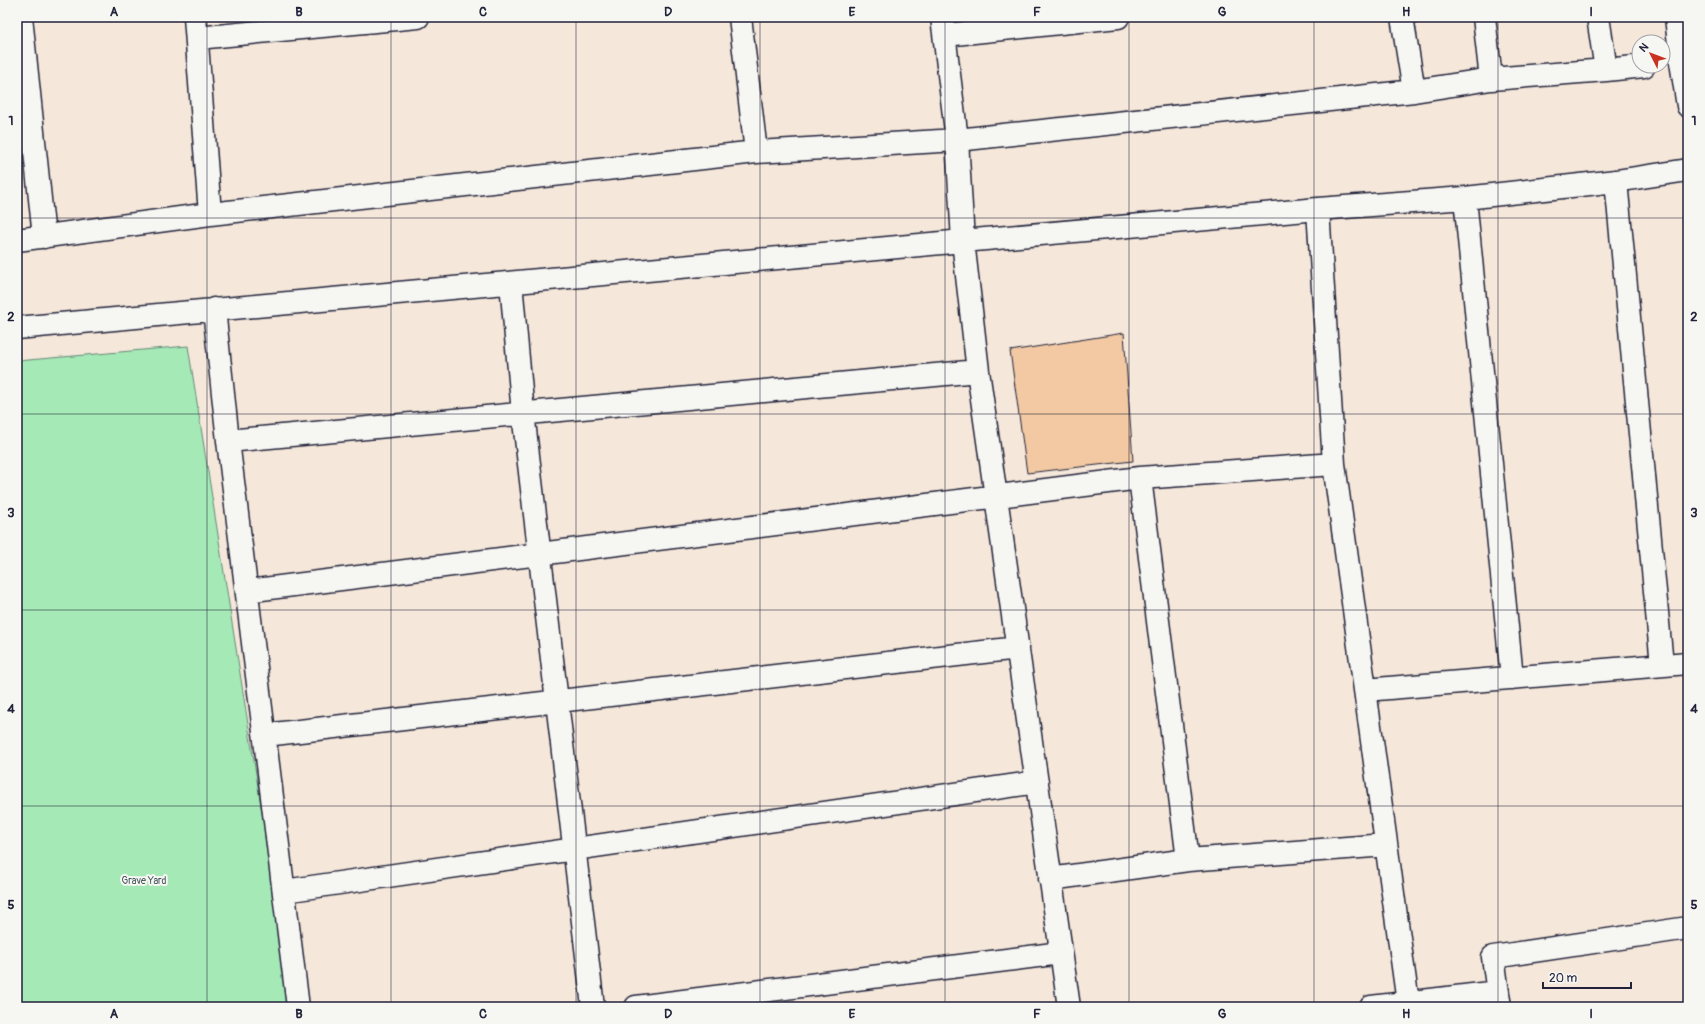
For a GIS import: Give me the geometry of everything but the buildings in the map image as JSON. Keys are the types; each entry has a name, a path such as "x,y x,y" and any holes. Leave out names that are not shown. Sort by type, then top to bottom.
{"street":[{"path":"21,17 21,72 44,237"},
{"path":"210,214 196,27 418,17"},
{"path":"740,17 756,152"},
{"path":"1069,1007 978,371 963,241 957,140 944,26 1118,17"},
{"path":"1402,17 1414,91"},
{"path":"1484,17 1490,79"},
{"path":"1598,17 1606,70"},
{"path":"1676,17 1672,63 1688,106"},
{"path":"17,240 210,214 756,152 957,140 1414,91 1490,79 1631,67"},
{"path":"17,328 1318,209 1465,198 1616,181 1688,170"},
{"path":"1616,181 1662,665"},
{"path":"1465,198 1512,678"},
{"path":"1318,209 1334,464 1408,1003"},
{"path":"511,283 523,413 593,1007"},
{"path":"214,309 228,441 298,1007"},
{"path":"228,441 978,371"},
{"path":"247,591 1140,478 1334,464"},
{"path":"1140,478 1188,860"},
{"path":"265,735 1018,648"},
{"path":"1365,690 1688,663"},
{"path":"284,891 1036,782"},
{"path":"1050,879 1188,860 1386,845"},
{"path":"1371,1007 1408,1003 1499,1000 1493,957 1688,928"},
{"path":"636,1007 1061,953"}],"green space":[{"name":"Grave Yard","path":"188,346 293,1007 17,1007 17,361"}]}
